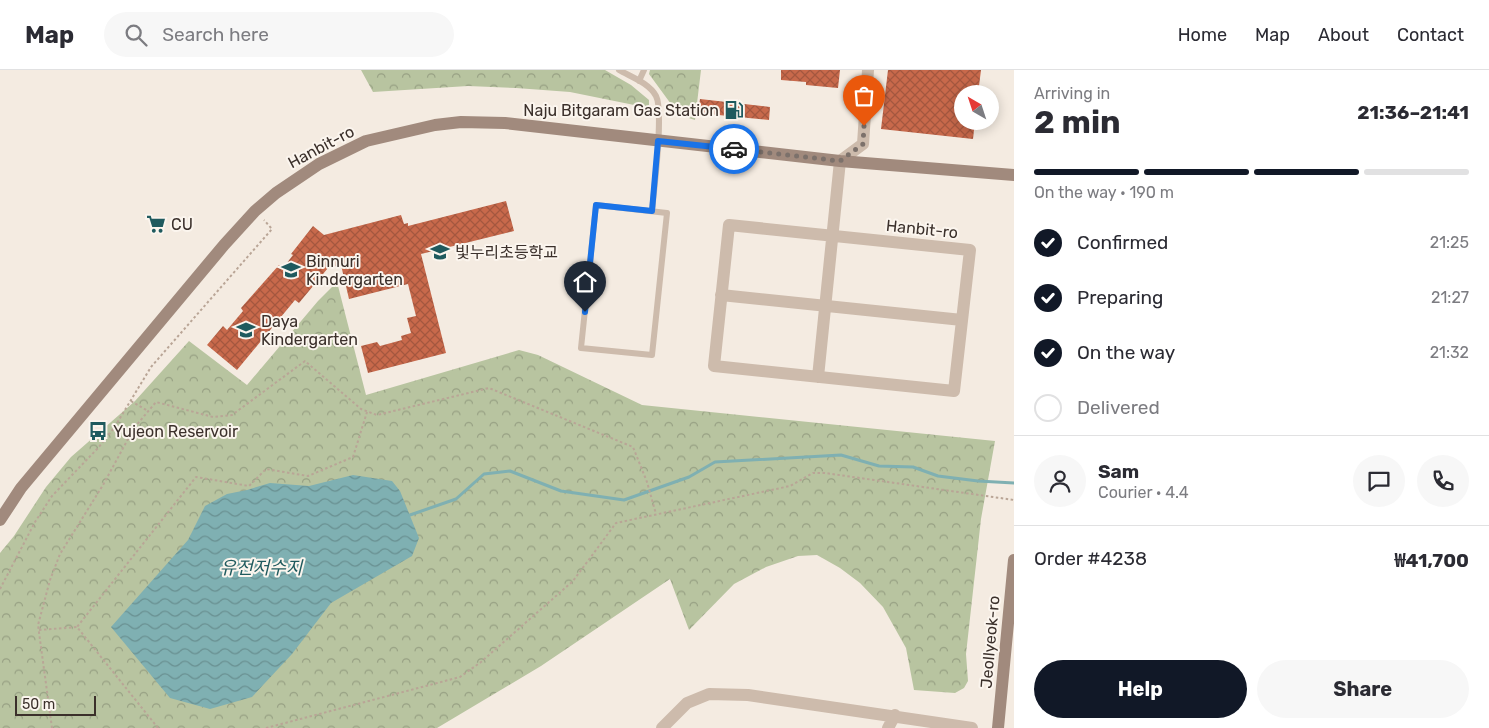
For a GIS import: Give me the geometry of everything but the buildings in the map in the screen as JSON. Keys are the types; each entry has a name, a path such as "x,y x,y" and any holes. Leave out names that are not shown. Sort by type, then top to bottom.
{"street":[{"path":"818,377 840,161 863,144 868,70"},
{"name":"Hanbit-ro","path":"0,520 21,488 54,448 224,245 255,211 294,180 345,150 366,141 435,125 461,122 505,123 840,161 1014,175"},
{"name":"Hanbit-ro","path":"729,225 832,236 970,250 954,392 714,366 729,225"},
{"path":"721,294 962,320"},
{"name":"Jeollyeok-ro","path":"998,728 1014,560"},
{"path":"662,728 686,703 709,694 748,695 972,728"},
{"path":"888,728 895,716"}],"lane":[{"path":"619,70 650,88 659,102 658,141 652,211"},
{"path":"639,81 644,70"},
{"path":"596,205 652,211 667,212 652,355 581,348 596,205"}],"path":[{"path":"0,590 35,522 52,496 98,448 114,428 151,368 272,228 255,211"},
{"path":"52,728 38,625 41,611 60,554 104,484 134,428 156,402 213,417 232,415 305,361 361,409 377,415 489,388 634,448 647,482 656,514"},
{"path":"131,401 148,411"},
{"path":"39,630 77,627 196,477 249,486 266,469 308,476 354,456 367,412"},
{"path":"266,728 460,677 481,662 574,582 616,523 790,486 813,473 825,473 1014,500"},
{"path":"77,627 158,728"}],"green space":[{"path":"361,70 605,70 631,85 649,100 649,108 570,92 516,88 468,86 373,92"},
{"path":"650,70 701,70 695,120 679,115 649,74"},
{"path":"337,282 366,395 519,350 538,355 642,405 995,441 981,519 966,654 968,681 964,688 955,693 914,690 906,648 883,607 860,583 840,568 817,555 798,556 766,567 734,584 689,630 670,579 541,666 437,728 0,728 0,553 14,536 46,487 71,457 135,401 189,341 247,385 318,301"}],"water":[{"name":"유전저수지","path":"353,475 392,481 400,491 419,538 412,556 331,603 292,654 252,697 210,709 170,698 111,627 188,540 205,506 227,494 270,483 309,486"}],"waterway":[{"path":"410,515 456,499 484,474 510,471 561,491 624,500 689,477 715,462 841,455 879,466 913,467 938,476 1014,483"}],"way so far":[{"path":"734,149 840,161 863,144 864,126"}],"place":[{"name":"Naju Bitgaram Gas Station","path":"734,110"},
{"name":"CU","path":"156,224"},
{"name":"빛누리초등학교","path":"440,252"},
{"name":"Binnuri Kindergarten","path":"291,270"},
{"name":"Daya Kindergarten","path":"246,330"},
{"name":"Yujeon Reservoir","path":"98,431"}],"route":[{"path":"585,312 596,205 652,211 658,141 734,149"}]}
